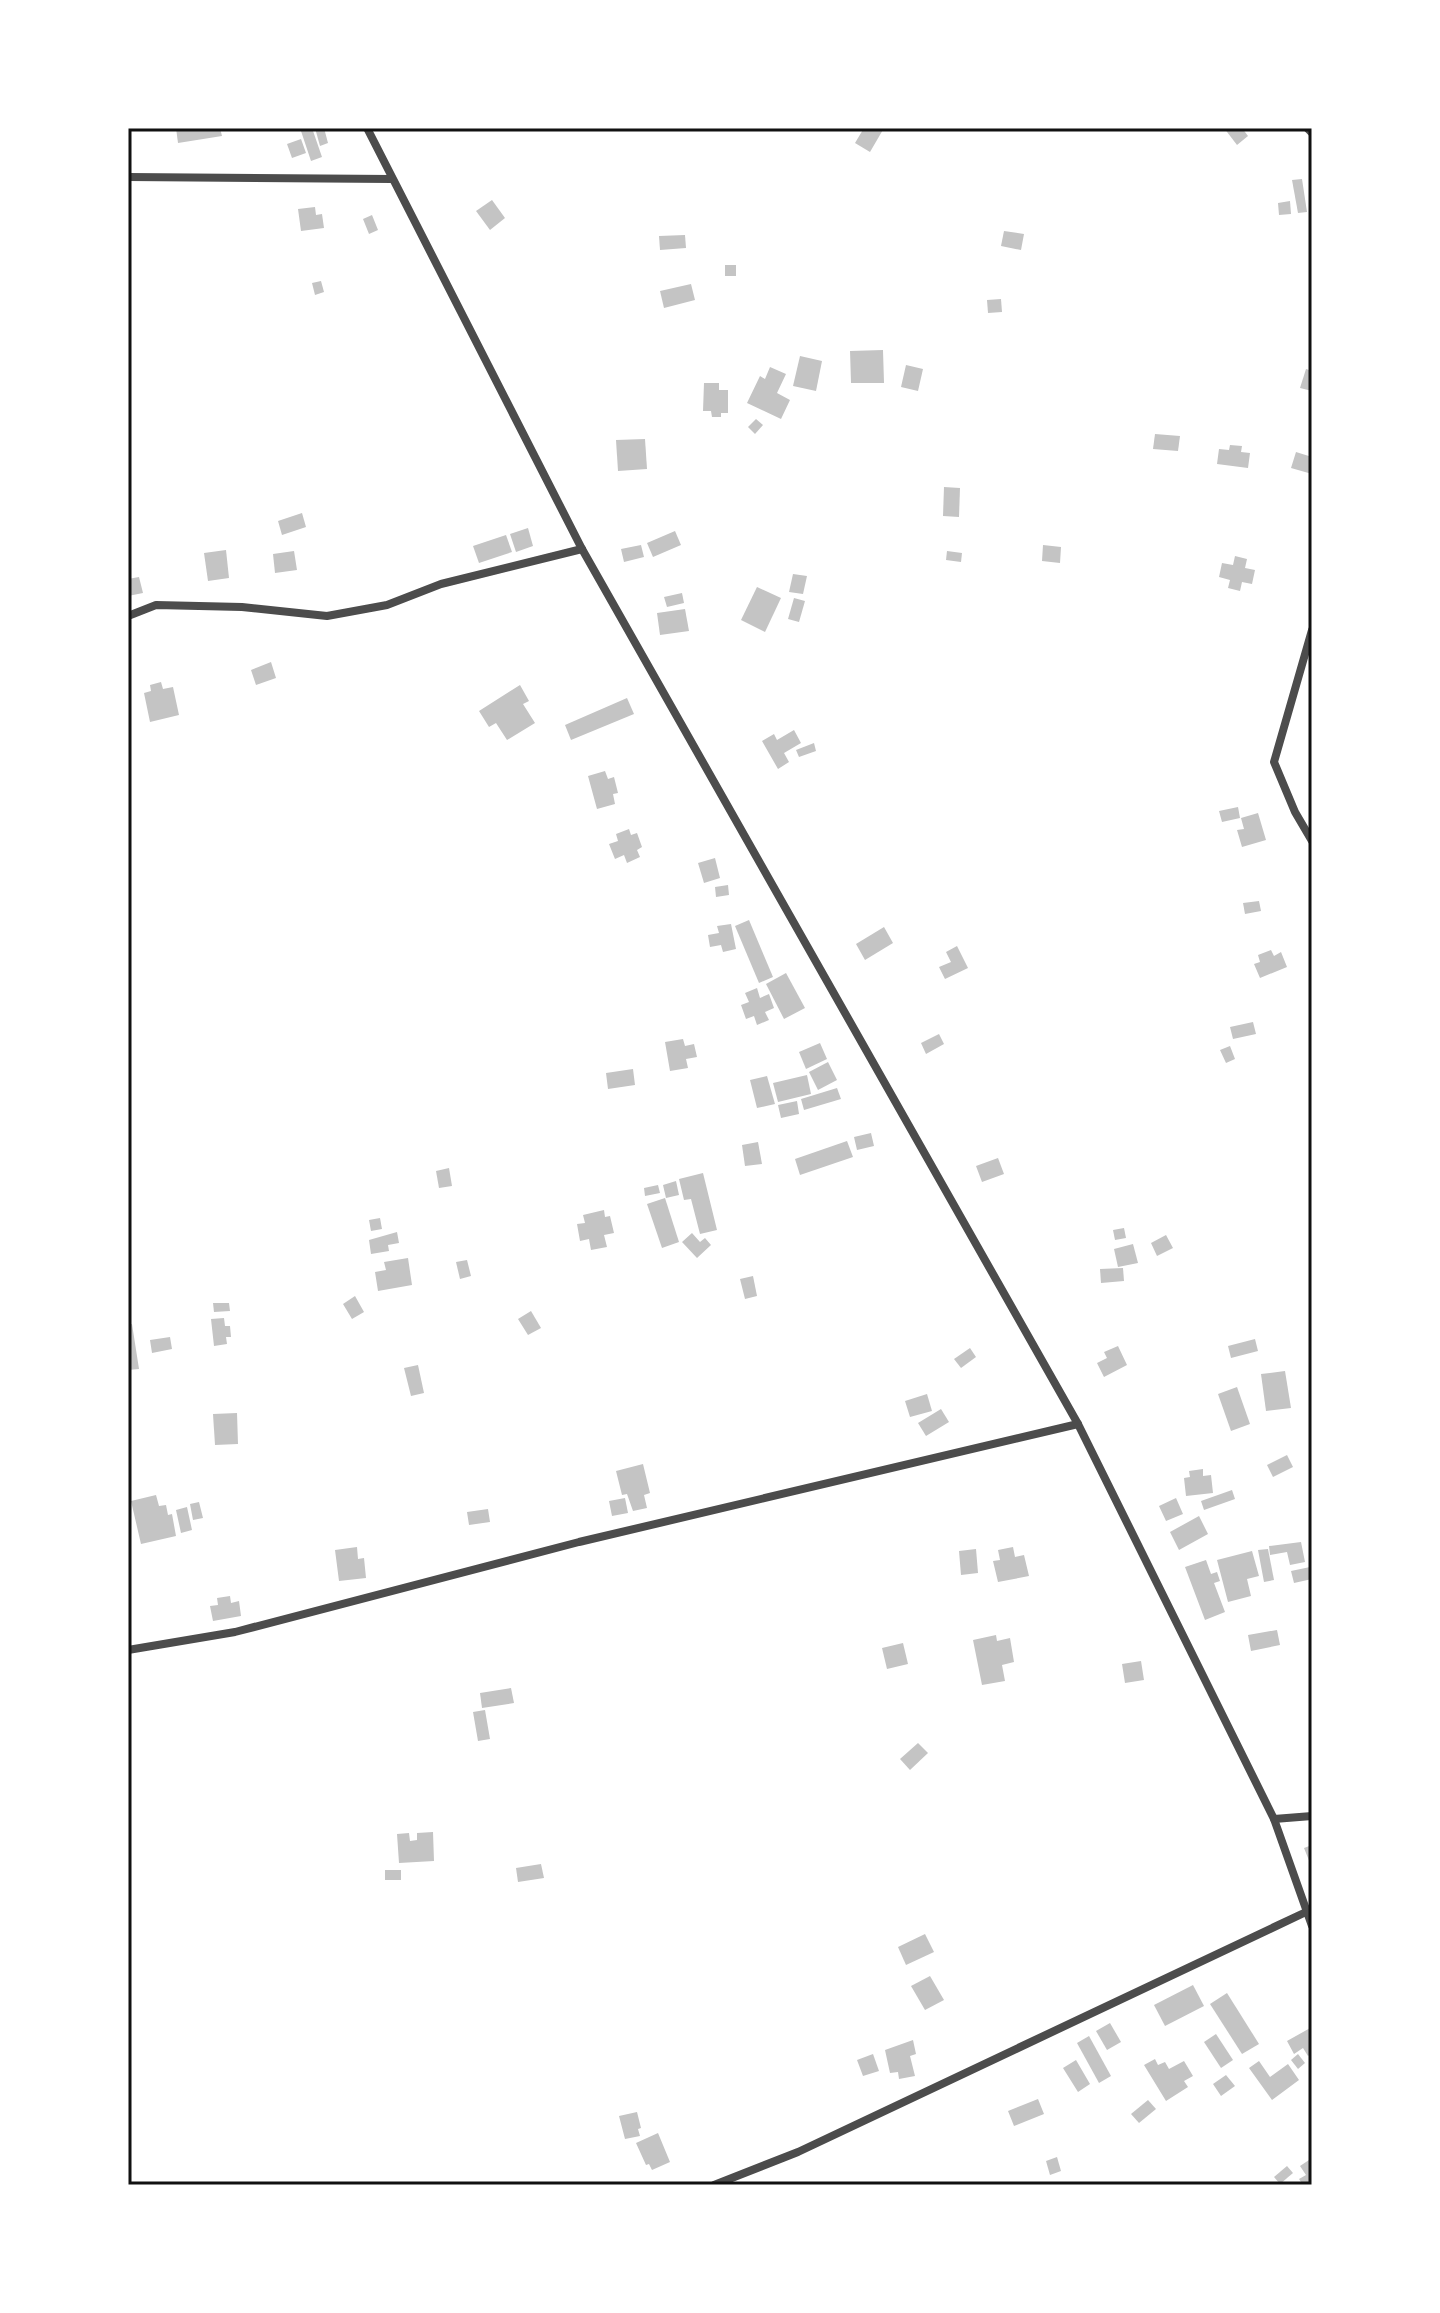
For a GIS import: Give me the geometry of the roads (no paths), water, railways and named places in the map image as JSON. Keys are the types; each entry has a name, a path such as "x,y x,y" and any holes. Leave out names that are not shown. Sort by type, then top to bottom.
{"street":[{"path":"367,128 582,549 1078,1424 1274,1819 1312,1926"},
{"path":"1307,128 1312,133"},
{"path":"128,177 392,179"},
{"path":"128,616 156,605 242,607 327,616 387,605 441,584 582,549"},
{"path":"1312,630 1274,762 1295,812 1312,841"},
{"path":"128,1650 235,1632 579,1542 1078,1424"},
{"path":"1274,1819 1312,1816"},
{"path":"714,2185 798,2152 1306,1912"}]}
